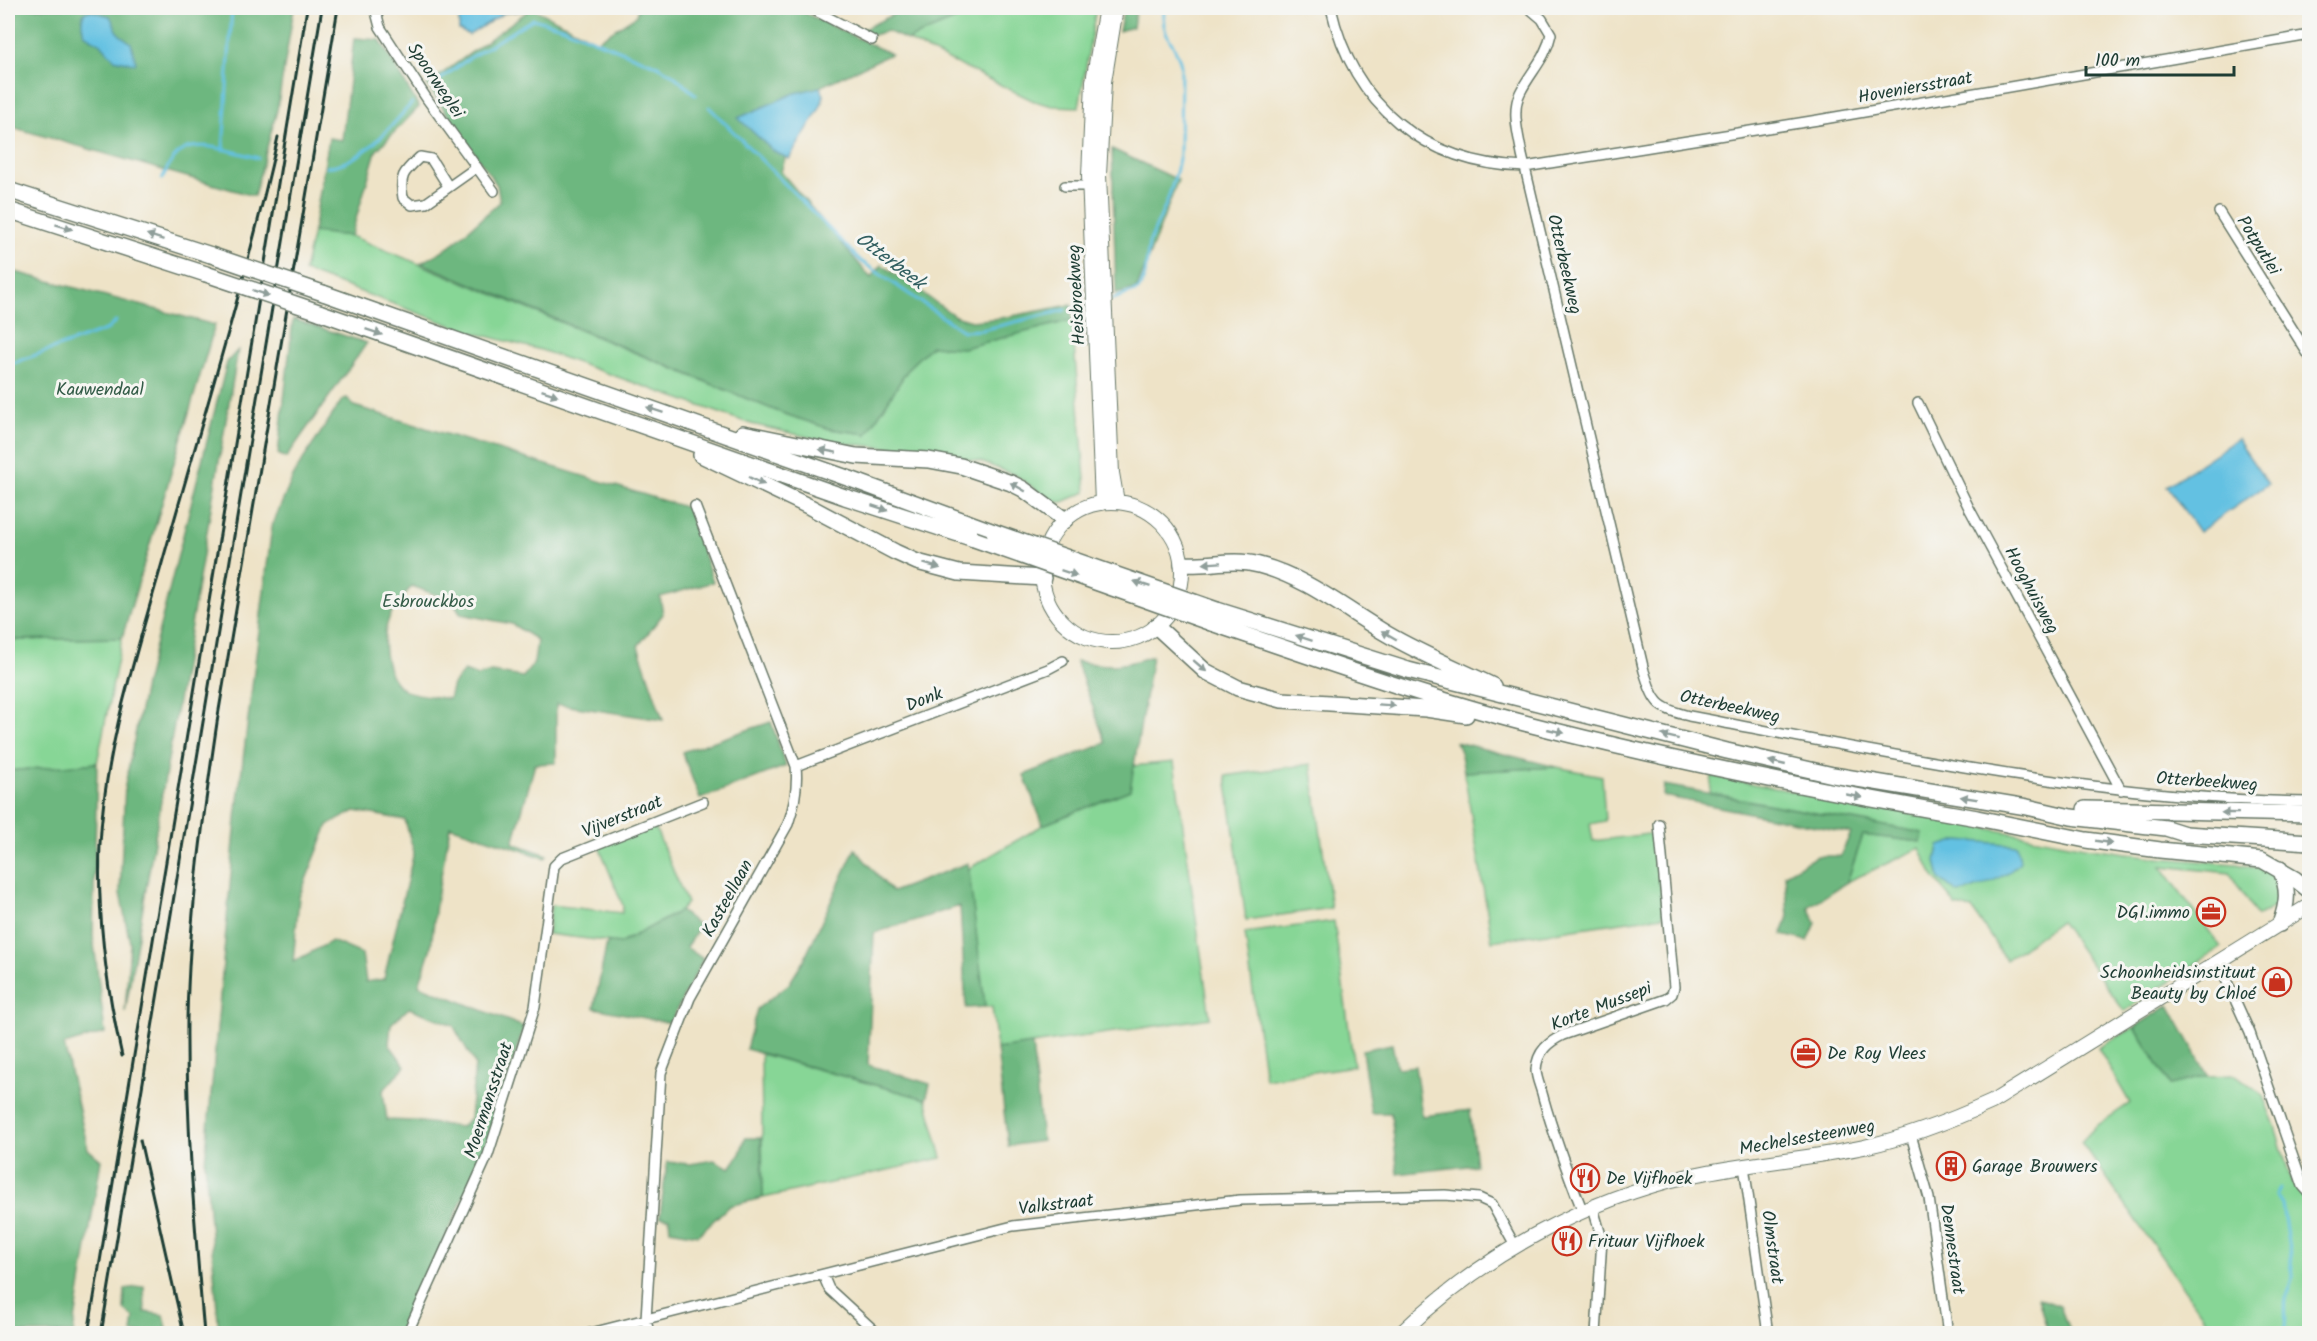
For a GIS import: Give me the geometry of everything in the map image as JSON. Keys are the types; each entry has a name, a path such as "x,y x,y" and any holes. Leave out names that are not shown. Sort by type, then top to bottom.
{"main road":[{"name":"Heisbroekweg","path":"1106,8 1093,81 1089,136 1094,186 1104,401 1112,473 1109,503"},
{"name":"Heisbroekweg","path":"1094,186 1111,32 1116,8"},
{"path":"8,190 323,293 710,429 994,532 1378,680 1499,716 1714,769 2086,840 2262,860 2280,869 2310,891"},
{"path":"8,210 319,312 685,441 974,539 1214,617 1408,670 1727,752 1833,775 2026,807 2071,817 2166,828 2185,834"},
{"path":"710,429 747,433 856,456 929,460 961,466 1023,489 1065,520"},
{"path":"685,441 704,457 800,502 917,562 958,573 1042,578"},
{"path":"1109,503 1142,509 1164,525 1175,542 1182,564 1182,580 1172,609 1156,626 1125,641 1103,641 1076,632 1058,616 1050,605 1042,578 1046,550 1051,538 1065,520 1089,506 1109,503"},
{"path":"1182,564 1243,562 1278,572 1312,587 1386,634 1428,657 1522,700"},
{"path":"1156,626 1205,671 1238,688 1282,700 1426,709 1481,718 1499,716"},
{"path":"2026,807 2131,812 2310,814"},
{"path":"1977,818 2166,835 2185,834 2310,842"},
{"path":"2280,869 2288,892 2286,909 2280,924"},
{"name":"Mechelsesteenweg","path":"1400,1334 1431,1304 1472,1274 1515,1246 1588,1210 1642,1189 1692,1175 1863,1147 1911,1135 1992,1102 2310,905"}],"street":[{"name":"Spoorweglei","path":"375,8 380,27 427,99 494,191"},
{"path":"810,8 872,40"},
{"name":"Hoveniersstraat","path":"1331,8 1341,42 1353,69 1371,96 1395,120 1417,138 1462,158 1484,164 1525,167 1818,120 2310,35"},
{"path":"1525,167 1516,120 1519,95 1548,50 1551,34 1542,19 1529,8"},
{"path":"448,186 431,159 420,157 404,171 401,185 403,198 412,205 426,203 477,167"},
{"name":"Otterbeekweg","path":"1525,167 1644,671 1658,704 1670,711 1995,773 2121,790 2247,801 2310,802"},
{"path":"1065,186 1094,186"},
{"name":"Potputlei","path":"2219,212 2310,357"},
{"name":"Hooghuisweg","path":"1918,403 1969,508 2121,790"},
{"name":"Kasteellaan","path":"650,1334 646,1319 661,1073 690,998 788,824 798,782 796,766 695,506"},
{"name":"Donk","path":"796,766 1048,669 1063,661"},
{"name":"Vijverstraat","path":"556,863 562,858 702,802"},
{"name":"Korte Mussepi","path":"1588,1210 1548,1117 1536,1071 1537,1063 1542,1051 1549,1043 1563,1035 1666,999 1672,994 1674,987 1659,824"},
{"name":"Moermansstraat","path":"407,1334 482,1170 525,1041 535,1007 553,869 556,863"},
{"path":"2218,962 2247,1024 2302,1186 2310,1194"},
{"name":"Dennestraat","path":"1911,1135 1929,1198 1948,1334"},
{"name":"Olmstraat","path":"1744,1166 1768,1334"},
{"name":"Valkstraat","path":"587,1334 1013,1226 1240,1200 1445,1195 1479,1198 1492,1204 1515,1246"},
{"path":"1588,1210 1602,1239 1596,1334"},
{"path":"823,1275 829,1289 878,1334"}],"green space":[{"path":"8,8 294,8 277,110 254,196 8,126"},
{"path":"532,8 597,41 636,16 638,8 794,8 891,54 752,118 786,155 781,172 871,278 882,265 955,316 972,321 1071,305 1072,320 963,348 931,346 910,366 867,434 830,429 779,412 421,263 449,247 500,202 497,185 427,85"},
{"path":"906,8 984,8 907,40 887,31 870,36 860,31"},
{"path":"984,8 1096,8 1079,107 1053,106 1034,101 907,40"},
{"path":"1124,8 1136,8 1133,27 1119,31"},
{"path":"354,38 380,40 419,107 376,151 351,236 313,232 329,138 342,140"},
{"path":"1112,149 1178,180 1137,288 1116,294"},
{"path":"313,232 351,236 779,412 830,429 867,434 910,366 931,346 963,348 1072,320 1086,492 1063,502 1054,502 1015,475 981,462 941,453 830,442 751,424 541,350 467,331 304,271"},
{"name":"Kauwendaal","path":"8,270 215,325 122,638 8,640"},
{"path":"293,319 367,343 286,458 278,454"},
{"path":"238,350 125,1012 130,943 120,893 125,785 145,685 227,362"},
{"name":"Esbrouckbos","path":"347,398 354,406 688,508 713,582 660,597 663,614 638,646 663,720 556,704 556,763 535,764 513,843 547,855 545,858 450,826 436,903 431,947 419,985 524,1027 483,1154 402,1333 219,1333 205,1162 237,808 272,526 295,472 342,400","holes":["412,586 453,601 461,614 512,624 537,640 534,663 523,677 491,672 478,676 464,671 453,684 449,699 404,690 392,675 385,656 384,645 392,612","355,811 405,820 414,852 384,979 366,982 362,954 332,941 293,962 299,897 328,825","409,1008 453,1025 475,1064 470,1118 461,1127 387,1120 383,1091 405,1066 389,1044 391,1024"]},
{"path":"122,638 97,763 8,771 8,640"},
{"path":"1152,656 1130,790 1043,825 1024,775 1106,743 1076,661 1115,665"},
{"path":"771,722 786,766 700,799 682,752"},
{"path":"1456,742 1556,767 1464,772 1460,749"},
{"path":"1174,762 1210,1018 997,1049 992,1007 985,1007 968,869 1043,825 1130,790 1132,766"},
{"path":"97,763 93,936 105,1033 64,1045 88,1149 101,1160 73,1333 8,1333 8,771"},
{"path":"1311,764 1331,908 1246,920 1226,776"},
{"path":"1556,767 1602,776 1605,821 1590,824 1593,841 1656,833 1663,916 1492,941 1464,772"},
{"path":"1712,776 2085,847 2160,858 2237,864 2274,872 2280,893 2280,903 2257,917 2230,873 2161,866 2221,947 2124,1011 2060,921 2006,960 1972,909 1956,906 1932,874 1920,848 1847,882 1863,835 1921,842 1923,833 1710,793","holes":["1998,844 2016,845 2016,867 1968,891"]},
{"path":"1664,785 1923,833 1921,842 1863,835 1847,882 1808,907 1816,923 1808,941 1782,935 1788,916 1785,874 1817,856 1840,856 1851,833 1663,796"},
{"path":"654,825 687,903 680,911 621,943 548,934 551,905 622,913 623,906 599,846"},
{"path":"855,849 892,892 968,863 985,1007 966,1008 960,906 874,933 868,1065 930,1084 926,1099 746,1049 757,1009 789,984 804,960"},
{"path":"680,911 700,926 686,947 703,959 670,1023 594,1008 607,942 621,943"},
{"path":"1334,921 1354,1066 1265,1079 1245,933"},
{"path":"2169,1005 2208,1076 2170,1085 2135,1027"},
{"path":"2135,1027 2170,1085 2208,1076 2236,1075 2262,1094 2275,1126 2292,1184 2302,1186 2309,1180 2309,1333 2215,1333 2081,1142 2095,1127 2130,1103 2098,1048"},
{"path":"1032,1044 1042,1141 1008,1146 997,1049"},
{"path":"1392,1044 1397,1068 1415,1066 1422,1116 1470,1110 1476,1165 1398,1174 1391,1113 1371,1113 1362,1050"},
{"path":"761,1054 926,1099 942,1158 763,1198"},
{"path":"745,1138 761,1138 763,1198 729,1206 698,1235 670,1230 669,1218 660,1217 667,1162 690,1164 714,1160 730,1168 740,1154"},
{"path":"144,1286 145,1312 164,1315 168,1333 132,1333 134,1318 124,1310 125,1289"},
{"path":"2038,1298 2060,1306 2070,1333 2048,1333"}],"water":[{"path":"471,8 526,8 504,13 469,35 459,30 459,18"},
{"path":"91,11 110,16 119,34 131,43 135,64 114,59 101,44 84,34 82,17 85,12"},
{"path":"820,87 824,95 820,108 789,159 773,151 738,118 795,93"},
{"path":"2237,439 2268,484 2199,532 2167,486"},
{"path":"1959,840 2017,845 2020,861 1992,881 1958,893 1940,879 1936,861 1939,846"}],"waterway":[{"path":"223,150 232,8"},
{"name":"Otterbeek","path":"1113,299 1138,290 1141,285 1145,275 1149,243 1167,202 1180,154 1181,66 1164,25 1165,8"},
{"name":"Otterbeek","path":"433,85 468,59 533,19 562,27 658,66 673,75 696,95"},
{"name":"Otterbeek","path":"326,167 340,164 364,152 412,103"},
{"name":"Otterbeek","path":"709,107 861,261 963,331 982,330 1065,310"},
{"name":"Otterbeek","path":"162,179 174,158 185,149 193,147 221,149 258,158"},
{"name":"Otterbeek","path":"1074,308 1084,305"},
{"name":"Otterbeek","path":"8,365 108,329 116,321"},
{"path":"2280,1188 2276,1195 2282,1204 2293,1275 2286,1299 2283,1334"}],"railway":[{"path":"88,1334 307,8"},
{"path":"101,1334 322,8"},
{"path":"204,1334 194,1216 188,1098 188,981 194,905 218,716 338,8"},
{"path":"122,1056 111,1003 101,924 100,844 108,773 132,667 238,297 278,137"},
{"path":"140,1140 184,1334"}],"place":[{"name":"DGI.immo","path":"2211,912"},
{"name":"Schoonheidsinstituut Beauty by Chloé","path":"2277,982"},
{"name":"De Roy Vlees","path":"1806,1053"},
{"name":"Garage Brouwers","path":"1951,1166"},
{"name":"De Vijfhoek","path":"1585,1178"},
{"name":"Frituur Vijfhoek","path":"1567,1241"}]}
